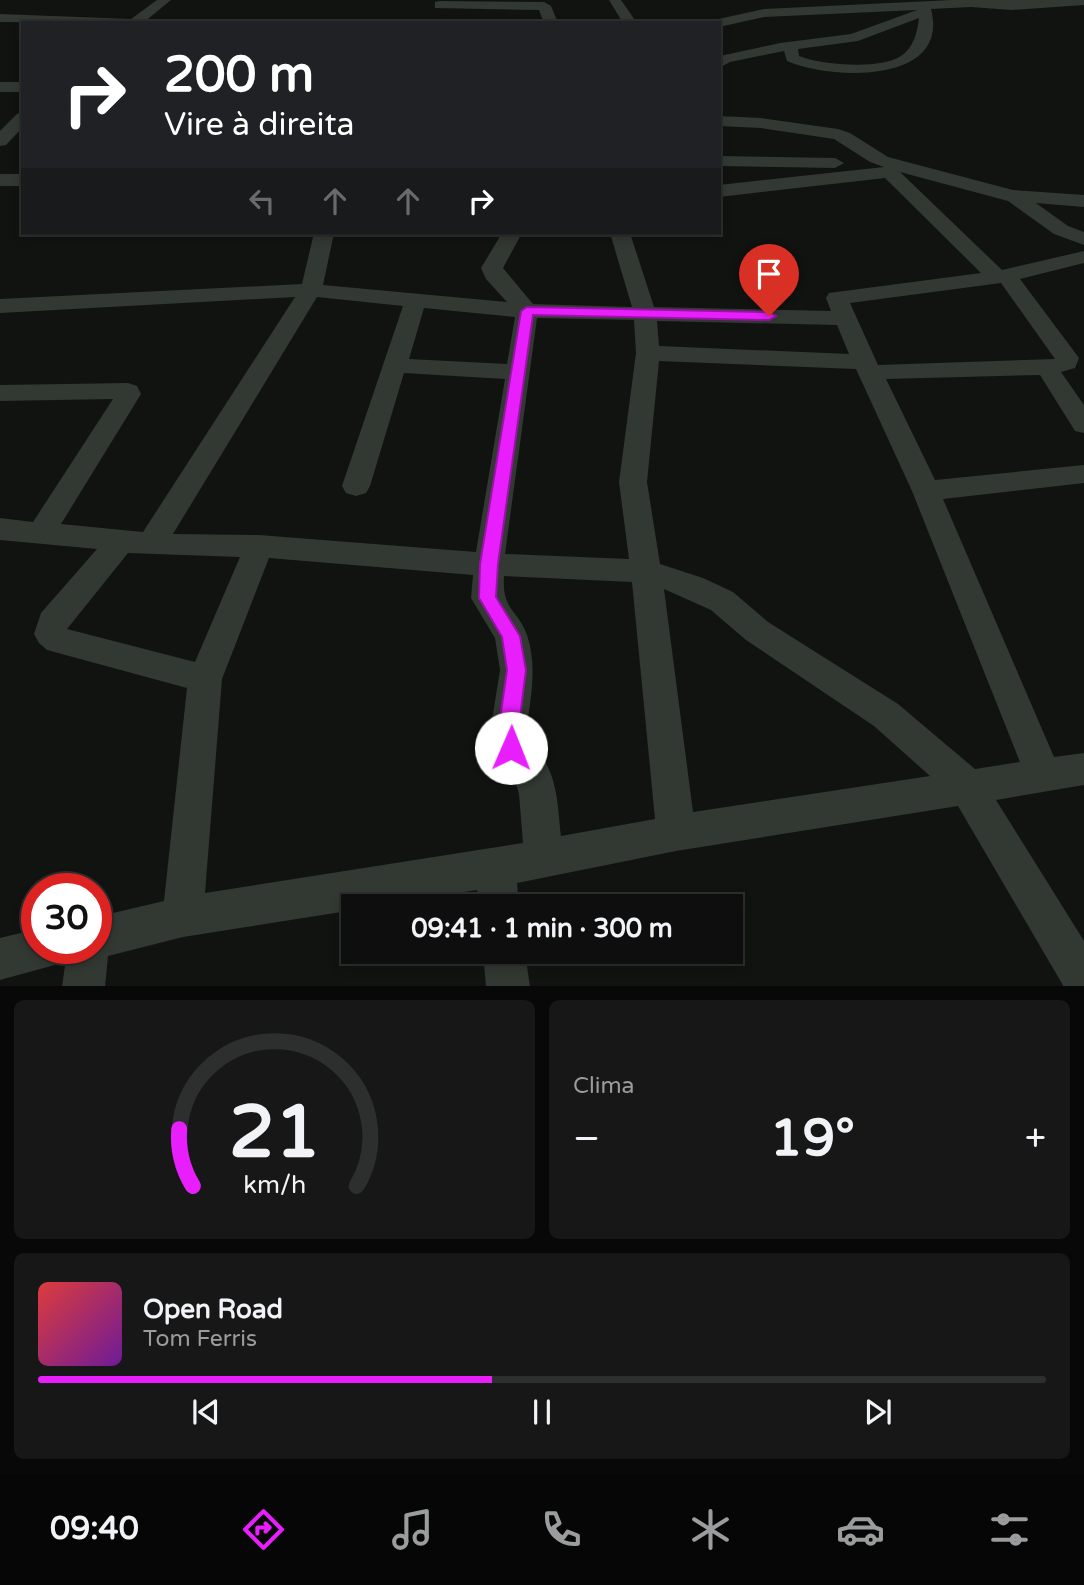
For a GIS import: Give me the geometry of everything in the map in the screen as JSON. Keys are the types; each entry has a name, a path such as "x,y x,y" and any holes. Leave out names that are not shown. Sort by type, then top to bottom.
{"street":[{"path":"137,21 165,0"},
{"path":"615,0 629,21"},
{"path":"971,4 989,0"},
{"path":"721,23 764,13 940,2 1011,6 1077,1"},
{"path":"751,2 764,13"},
{"path":"721,62 725,59 790,46 853,38 926,11 940,2"},
{"path":"436,21 441,3 544,6 550,21"},
{"path":"486,21 489,5"},
{"path":"790,46 792,58 804,64 829,67 891,65 904,61 924,40 926,11"},
{"path":"0,18 80,21"},
{"path":"0,87 21,87"},
{"path":"721,121 761,123 838,134 893,169 1012,196 1084,201"},
{"path":"0,141 13,122"},
{"path":"721,161 826,163 872,158"},
{"path":"721,191 893,169"},
{"path":"648,353 867,367 1047,368 1067,363 1067,358 1002,277 893,169"},
{"path":"0,180 21,180"},
{"path":"1012,196 1061,230 1084,239"},
{"path":"205,679 59,641 50,634 52,622 136,542 311,290 324,235"},
{"path":"511,235 492,268 494,274 527,311"},
{"path":"621,235 645,313 648,353 633,482 676,833"},
{"path":"1044,776 926,491 836,300 839,297 1002,277 1084,257"},
{"path":"0,306 311,290 527,311 844,318"},
{"path":"356,486 416,299"},
{"path":"527,311 489,564 487,598 511,636 517,670 508,733 511,748 531,772 538,794 544,859"},
{"path":"395,365 517,372"},
{"path":"1047,368 1084,425"},
{"path":"0,393 128,391 129,394 41,532"},
{"path":"926,491 1084,474"},
{"path":"0,529 136,542 259,546 434,562 645,571 692,586 722,601 757,631 886,715 966,785 1084,980"},
{"path":"183,917 205,679 259,546"},
{"path":"112,934 183,917 495,868 676,833 1084,768"},
{"path":"495,868 498,894"},
{"path":"0,958 21,954"},
{"path":"83,986 86,964"},
{"path":"505,964 508,986"}],"route":[{"path":"511,748 508,733 517,670 511,636 487,598 489,564 527,311 769,316"}]}
